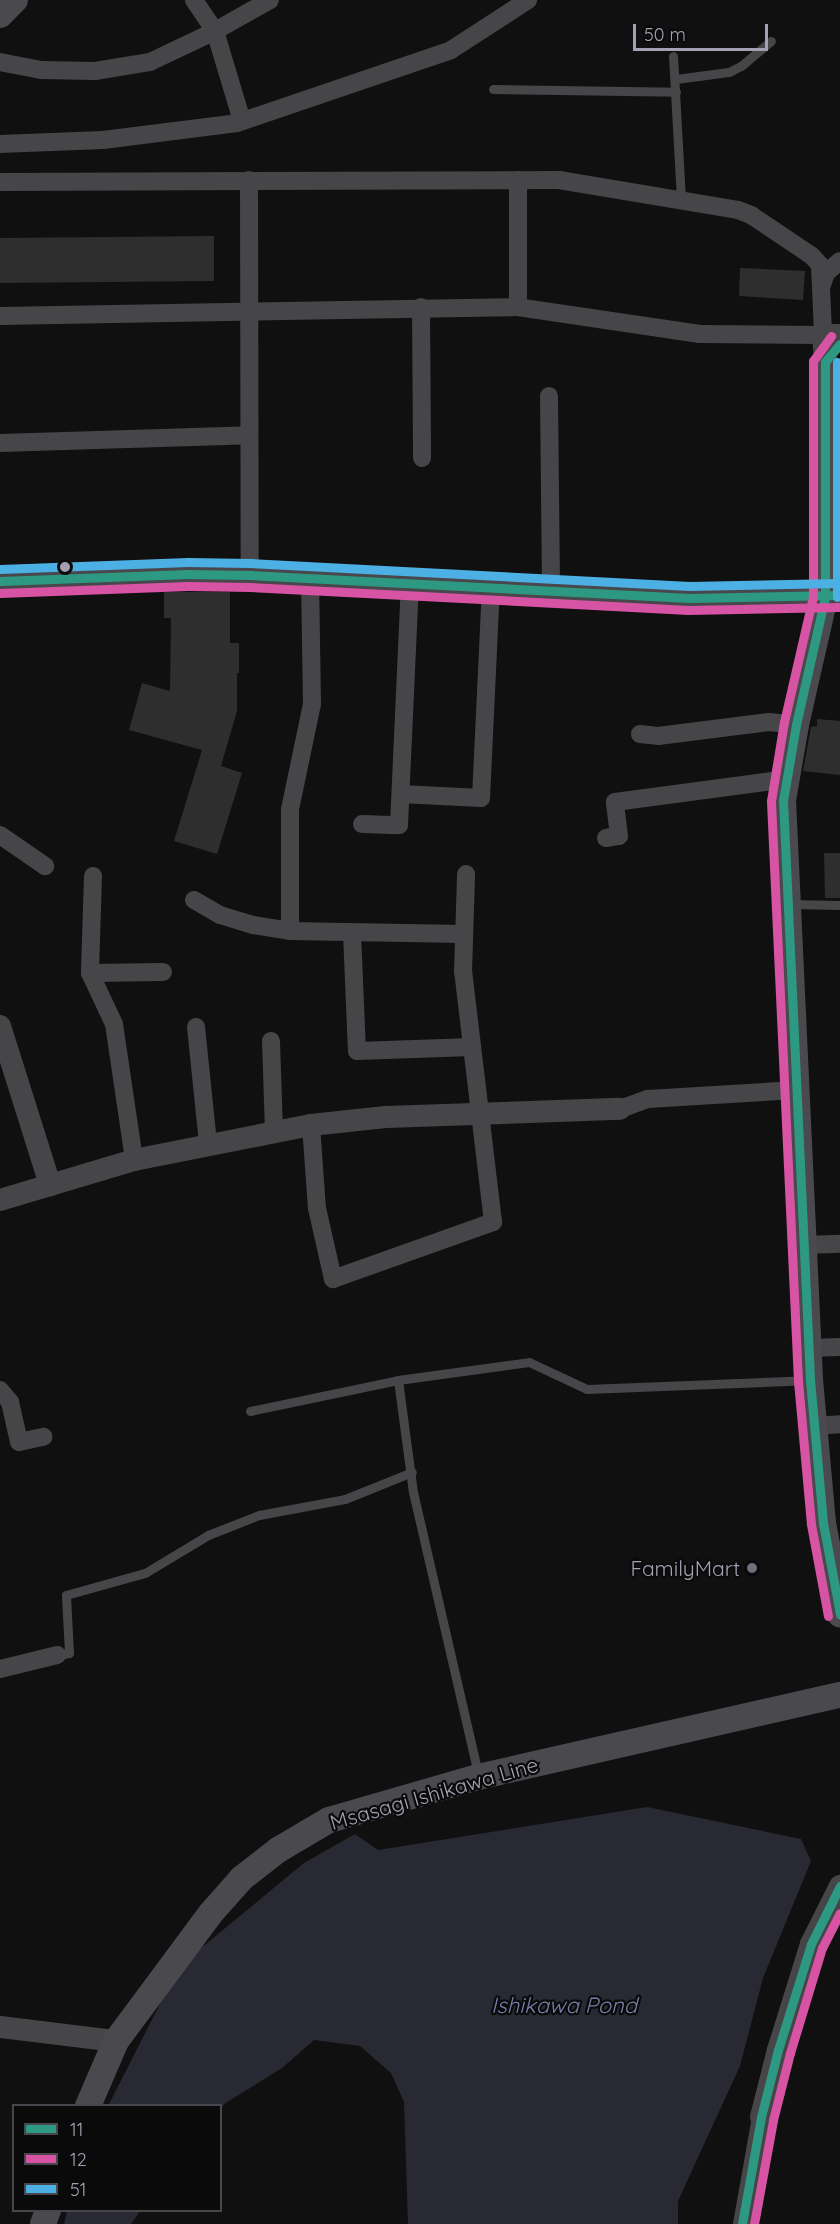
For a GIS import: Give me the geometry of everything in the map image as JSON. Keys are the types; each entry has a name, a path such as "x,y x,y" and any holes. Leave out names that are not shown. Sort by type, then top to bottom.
{"highway":[{"path":"0,582 188,574 250,575 689,598 833,596"}],"main road":[{"path":"0,15 15,0"},
{"path":"832,344 833,596 796,725 783,800 813,1426 831,1523 840,1614"},
{"name":"Msasagi Ishikawa Line","path":"89,2104 116,2042 211,1913 242,1878 278,1850 329,1820 478,1777 840,1695"}],"street":[{"path":"194,0 215,31 242,121"},
{"path":"0,62 41,70 95,71 125,68 150,62 215,31 270,0"},
{"path":"0,144 103,140 242,121 451,50 520,2"},
{"path":"249,180 250,575"},
{"path":"518,180 518,307"},
{"path":"0,182 559,180 738,210 751,215 812,256 820,265 832,344 700,334 518,307 0,315"},
{"path":"812,256 840,256"},
{"path":"822,285 826,273 840,261"},
{"path":"421,307 422,458"},
{"path":"549,396 551,592"},
{"path":"0,443 249,435"},
{"path":"290,931 290,809 312,704 310,577"},
{"path":"362,824 399,825 411,582"},
{"path":"400,794 481,798 491,588"},
{"path":"640,734 658,736 769,722 796,725"},
{"path":"606,838 619,836 615,802 787,779"},
{"path":"0,835 45,866"},
{"path":"311,1125 316,1208 333,1280 493,1222 478,1115 463,972 466,874"},
{"path":"93,876 90,973 114,1024 134,1160"},
{"path":"194,900 220,915 242,922 290,931 463,934"},
{"path":"352,933 357,1051 472,1047"},
{"path":"90,973 163,972"},
{"path":"0,1026 50,1185"},
{"path":"196,1027 208,1144"},
{"path":"271,1041 274,1130"},
{"path":"0,1200 134,1160 274,1130 386,1117 620,1109 648,1099 796,1090"},
{"path":"804,1245 840,1244"},
{"path":"809,1348 840,1347"},
{"path":"0,1390 10,1402 19,1442 43,1437"},
{"path":"813,1426 840,1424"},
{"path":"0,1669 57,1655"},
{"path":"742,2224 761,2117 778,2050 811,1944 840,1886"},
{"path":"0,2027 116,2042"}],"lane":[{"path":"676,79 729,72 741,66 771,41"},
{"path":"673,56 681,201"},
{"path":"493,89 676,92"},
{"path":"788,904 840,905"},
{"path":"250,1411 398,1380 529,1362 587,1389 810,1380"},
{"path":"398,1380 413,1492 478,1777"},
{"path":"57,1655 69,1653 66,1595 145,1573 208,1535 259,1515 345,1499 412,1472"}],"water":[{"name":"Ishikawa Pond","path":"647,1807 801,1839 811,1861 763,1978 740,2066 678,2201 678,2224 408,2224 404,2102 391,2073 360,2046 314,2040 282,2068 222,2107 222,2104 109,2104 163,1998 195,1953 304,1863 355,1834 378,1850"},
{"path":"67,2212 139,2212 131,2224 64,2224"}],"building":[{"path":"214,236 214,281 0,283 0,238"},
{"path":"740,268 805,271 803,300 739,296"},
{"path":"164,592 230,592 230,643 239,643 239,673 237,673 237,711 221,766 242,773 217,854 174,841 202,750 129,730 142,683 170,691 171,618 164,618"},
{"path":"817,719 840,721 840,775 803,771 811,727 817,726"},
{"path":"824,853 840,853 840,898 825,898"}],"transit line":[{"name":"12","path":"828,1616 811,1524 798,1381 771,801 784,722 813,596 813,361 831,336"},
{"name":"11","path":"840,344 825,362 825,597 796,725 783,800 810,1380 823,1523 840,1614"},
{"name":"51","path":"837,362 837,597"},
{"name":"51","path":"0,569 188,562 250,563 689,586 840,583"},
{"name":"11","path":"0,581 188,574 250,575 689,598 840,595"},
{"name":"12","path":"0,593 188,586 250,587 688,610 840,607"},
{"name":"11","path":"742,2224 761,2117 778,2050 811,1944 840,1886"},
{"name":"12","path":"754,2224 773,2120 790,2053 822,1948 840,1913"}],"place":[{"name":"FamilyMart","path":"752,1568"}]}
